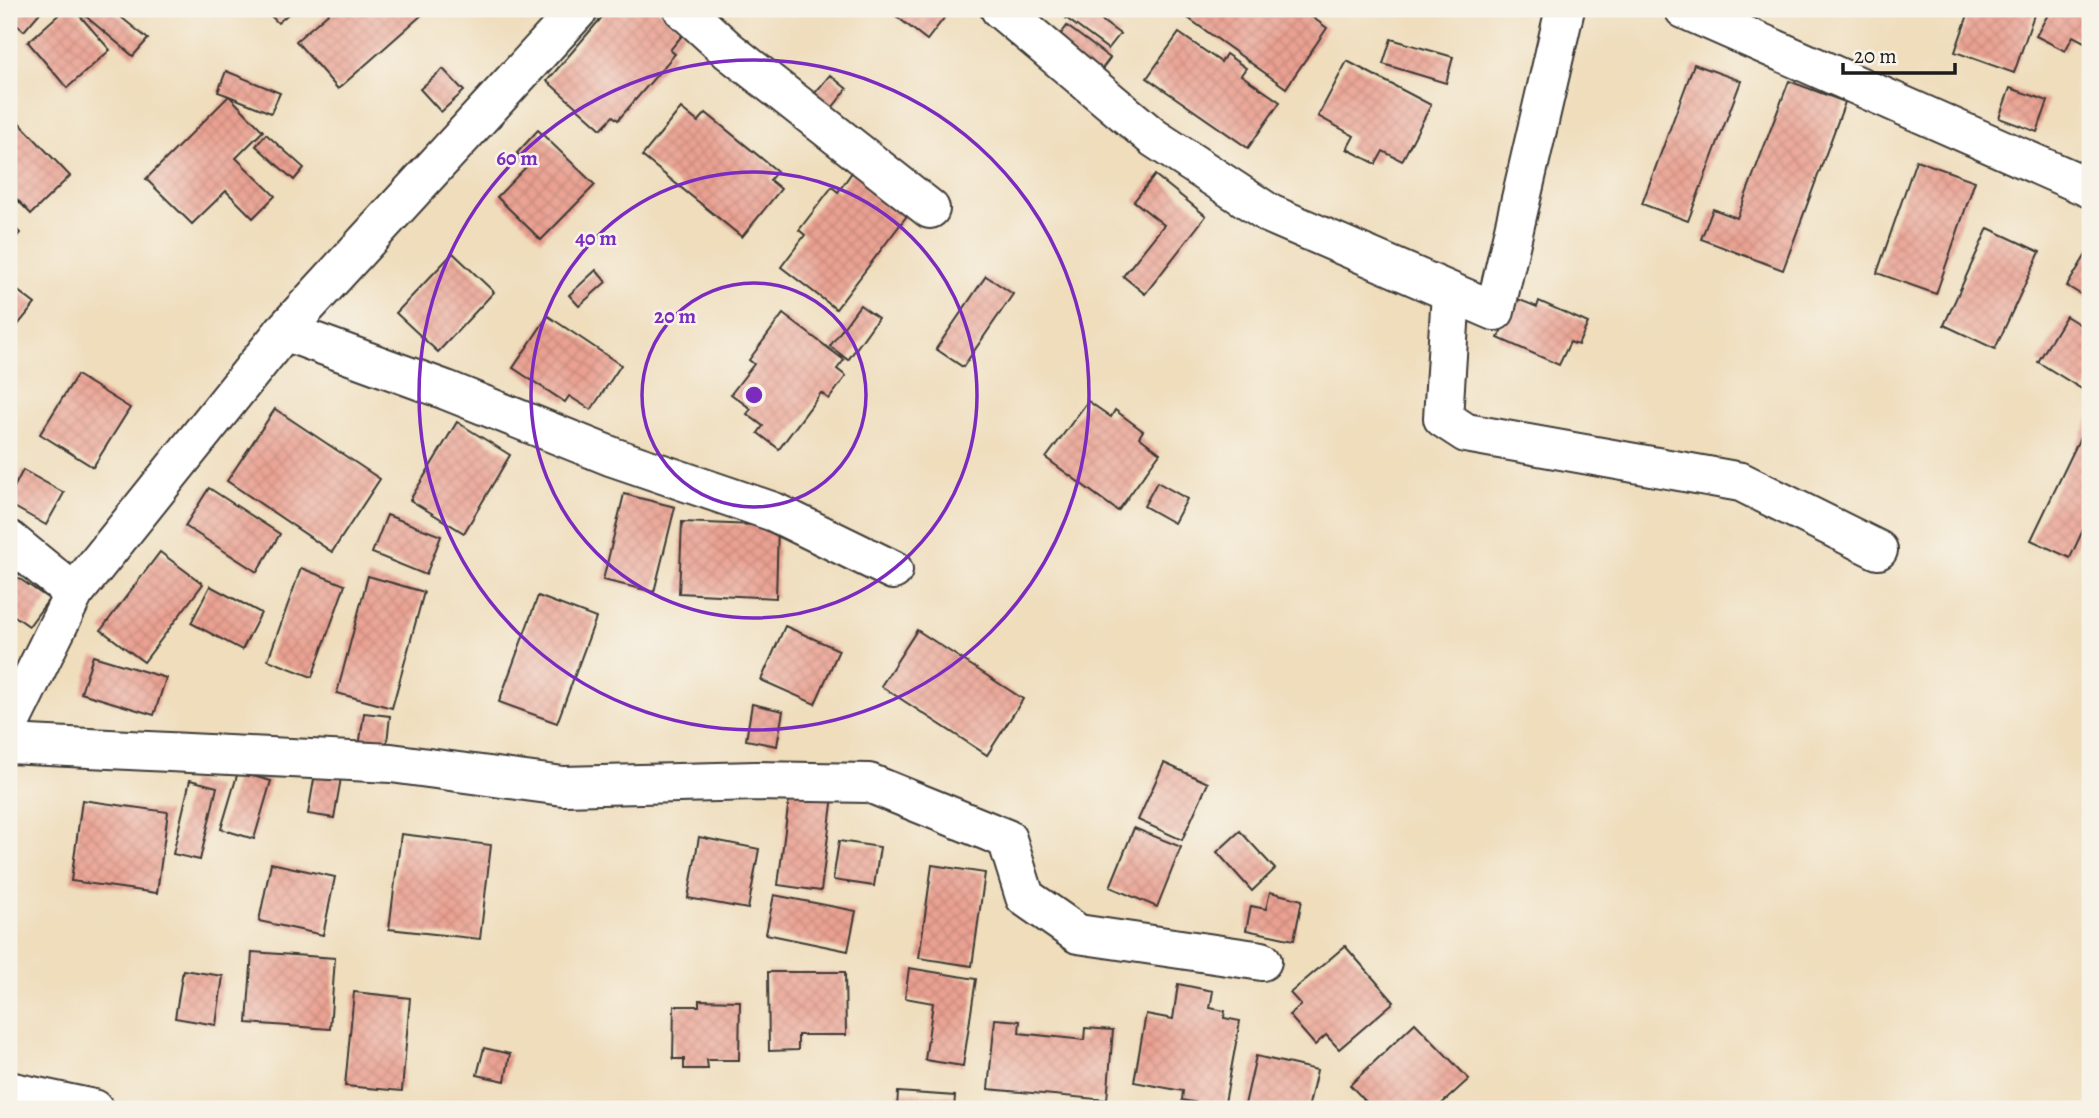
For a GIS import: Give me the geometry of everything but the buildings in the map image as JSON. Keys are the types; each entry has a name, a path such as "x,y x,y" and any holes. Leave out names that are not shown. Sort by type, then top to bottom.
{"street":[{"path":"9,725 74,593 284,331 579,9"},
{"path":"683,9 728,50 930,209"},
{"path":"999,9 1154,138 1269,214 1495,311 1565,9"},
{"path":"1684,9 2090,188"},
{"path":"1451,293 1443,418 1466,433 1741,482 1878,550"},
{"path":"284,331 446,390 613,457 774,512 893,570"},
{"path":"9,540 74,593"},
{"path":"9,744 391,763 563,786 755,781 869,783 1007,839 1025,897 1078,934 1262,961"},
{"path":"9,1091 94,1109"}]}
